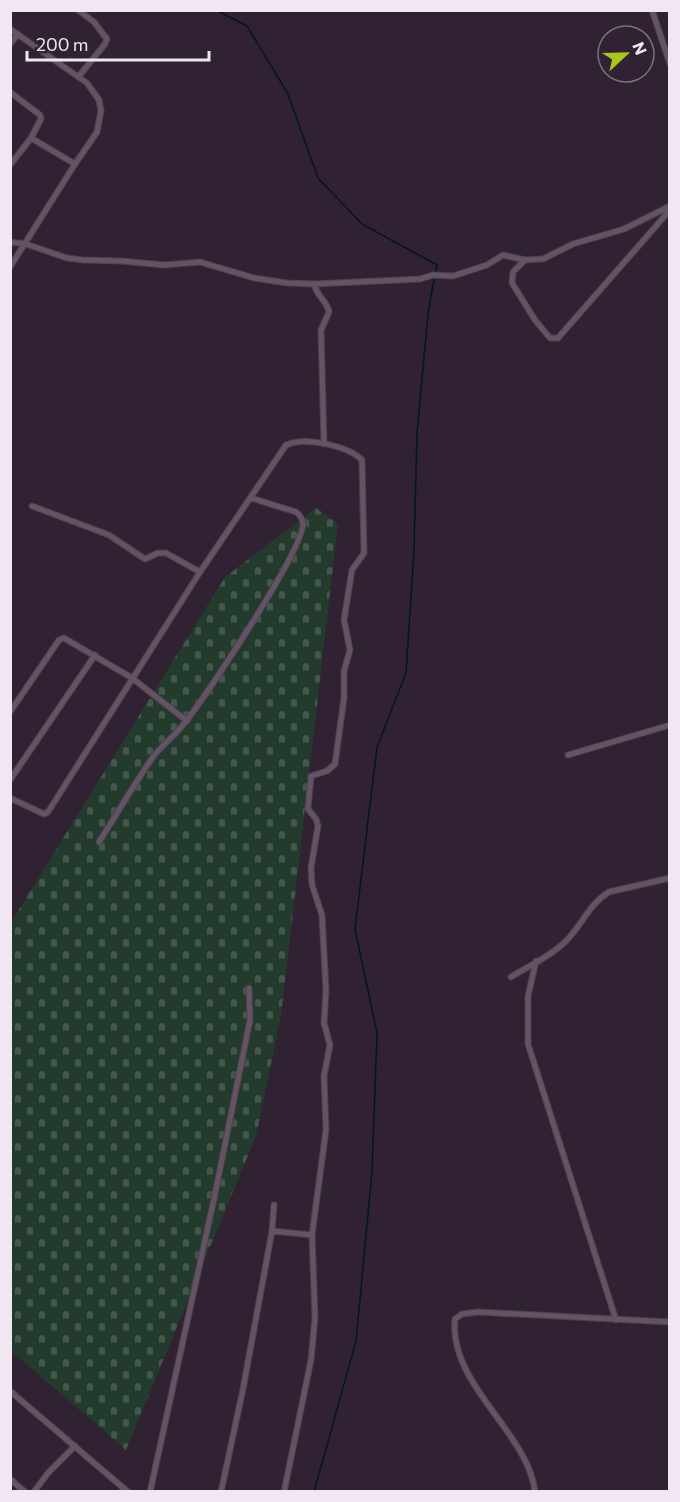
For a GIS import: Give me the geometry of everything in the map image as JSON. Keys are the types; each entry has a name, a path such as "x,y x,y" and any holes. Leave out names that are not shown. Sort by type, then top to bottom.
{"street":[{"path":"78,10 94,22 107,39 79,76"},
{"path":"652,10 669,64"},
{"path":"10,29 79,76 99,99 101,111 98,132 10,267"},
{"path":"10,44 18,34"},
{"path":"10,92 40,115 40,123 10,165"},
{"path":"31,138 75,164"},
{"path":"10,242 26,244 67,258 83,260 122,261 164,266 200,261 254,278 287,283 314,284 420,279 433,275 442,277 465,273 487,265 503,255 525,260 543,259 573,244 624,230 669,208"},
{"path":"525,260 513,272 512,283 541,328 550,338 558,338 669,208"},
{"path":"314,284 317,295 327,304 329,312 321,330 324,444"},
{"path":"10,798 44,814 48,812 200,572 286,445 292,442 324,444 357,455 362,460 364,553 352,570 344,620 350,650 344,671 344,698 335,764 327,771 311,776 307,802 308,809 316,819 318,826 311,868 312,885 322,915 326,991 324,1023 330,1045 324,1076 326,1130 312,1235 315,1317 311,1360 284,1491"},
{"path":"99,842 154,756 187,721 254,619 287,563 302,531 303,522 301,516 296,512 251,498"},
{"path":"32,506 109,535 145,559 158,553 166,553 200,572"},
{"path":"10,712 59,640 64,638 132,678 187,721"},
{"path":"10,780 95,655"},
{"path":"568,755 669,725"},
{"path":"511,977 565,941 590,907 601,897 619,890 669,878"},
{"path":"536,961 528,996 528,1044 616,1320"},
{"path":"150,1491 212,1210 250,1020 249,988"},
{"path":"221,1491 243,1389 272,1231 274,1205"},
{"path":"272,1231 312,1235"},
{"path":"535,1491 534,1478 521,1452 485,1403 464,1364 453,1334 455,1319 462,1314 478,1312 669,1323"},
{"path":"10,1391 128,1491"},
{"path":"34,1491 75,1446"},
{"path":"10,1479 25,1491"}],"green space":[{"path":"316,508 338,524 281,1016 256,1136 126,1450 11,1351 10,924 225,577"}],"waterway":[{"path":"216,10 247,26 288,94 318,178 362,224 437,265 435,274"},
{"path":"314,1492 356,1341 372,1172 377,1033 355,929 377,747 406,673 414,551 417,433 428,314 434,279"}]}
